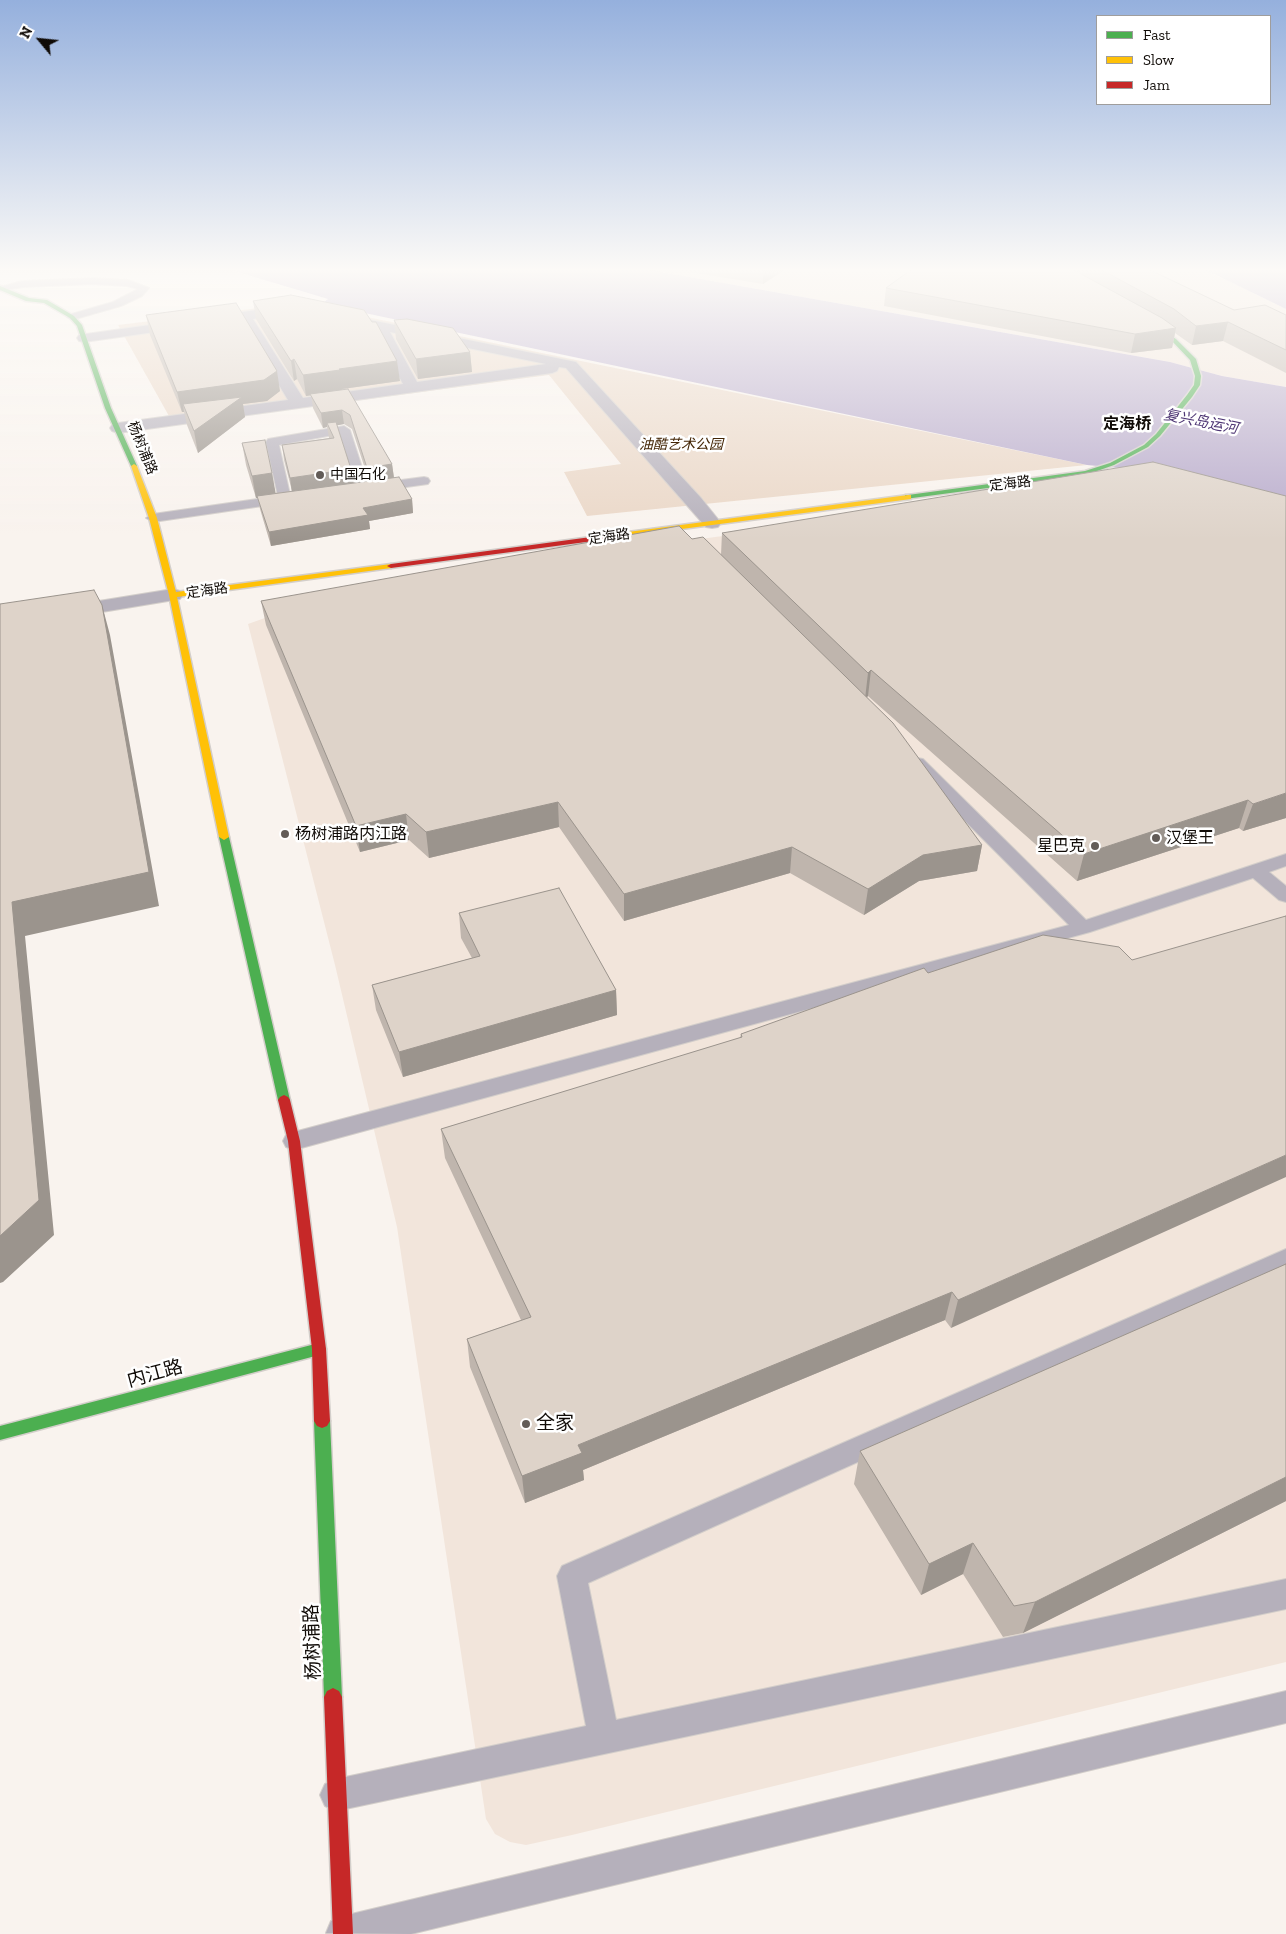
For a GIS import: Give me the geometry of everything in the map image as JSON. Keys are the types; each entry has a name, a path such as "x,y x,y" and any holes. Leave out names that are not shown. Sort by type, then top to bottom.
{"main road":[{"name":"杨树浦路","path":"91,359 108,408 118,428 153,518 173,595 227,854 294,1141 318,1349 343,1933"},
{"name":"定海路","path":"173,595 1086,473 1132,455 1158,435 1197,385 1198,376 1193,359"},
{"name":"内江路","path":"0,1433 318,1349"}],"street":[{"path":"271,359 298,403"},
{"path":"397,359 412,387"},
{"path":"543,359 571,365 712,523"},
{"path":"118,428 571,365"},
{"name":"定海路","path":"0,623 173,595"}],"lane":[{"path":"153,518 290,498 272,442 344,430 358,490 424,481"},
{"path":"680,527 697,544"},
{"path":"907,753 1083,928"},
{"path":"294,1141 1083,928 1286,860"},
{"path":"1255,870 1286,896"},
{"path":"604,1738 572,1576 1286,1259"},
{"path":"336,1795 1286,1594"},
{"path":"343,1933 1286,1707"}],"shaded area":[{"path":"1154,359 1286,359 1286,387 1222,376"},
{"path":"1090,487 1286,500 1286,1662 572,1835 526,1845 510,1842 495,1834 486,1819 397,1227 335,965 248,624 304,604 333,588"}],"green space":[{"name":"油酷艺术公园","path":"137,359 573,359 1087,465 587,516 564,472 621,464 549,375 174,425"}],"water":[{"name":"复兴岛运河","path":"584,359 1154,359 1222,376 1286,387 1286,499 1141,470 1087,465"}],"building":[{"path":"164,359 270,359 277,371 264,380 177,392"},
{"path":"294,359 396,359 397,361 339,369 303,375"},
{"path":"348,389 392,464 367,468 350,415 342,410 321,413 310,394"},
{"path":"242,397 194,431 183,404"},
{"path":"336,422 351,469 290,478 282,445 334,438 327,423"},
{"path":"265,440 272,473 252,476 242,443"},
{"path":"1153,462 1286,496 1286,793 1253,804 1248,800 1084,854 871,670 868,673 722,533"},
{"path":"399,477 412,499 363,508 368,515 269,532 257,496"},
{"path":"679,526 692,539 703,537 893,723 982,845 923,855 868,889 792,847 624,894 558,802 426,832 406,814 356,826 261,601"},
{"path":"94,590 102,605 149,872 12,902 39,1200 0,1236 0,604"},
{"path":"559,888 616,990 399,1052 372,985 480,956 459,913"},
{"path":"1286,916 1286,1155 958,1300 952,1292 578,1445 582,1453 522,1476 467,1339 531,1317 441,1129 742,1037 741,1034 924,968 928,973 1043,935 1119,947 1132,960"},
{"path":"1286,1264 1286,1477 1035,1602 1014,1606 973,1543 929,1564 860,1451"}],"traffic: fast":[{"path":"91,359 108,408 134,466"},
{"path":"908,497 1086,473 1112,464 1146,446 1158,435 1190,396 1197,385 1198,376 1193,359"},
{"path":"224,837 284,1100"},
{"path":"0,1433 319,1349"},
{"path":"322,1421 333,1697"}],"traffic: slow":[{"path":"134,466 153,518 173,595 224,837"},
{"path":"628,534 908,497"},
{"path":"173,595 391,566"}],"traffic: jam":[{"path":"391,566 628,534"},
{"path":"284,1100 294,1141 319,1349 322,1421"},
{"path":"333,1697 343,1934"}],"place":[{"name":"中国石化","path":"320,475"},
{"name":"杨树浦路内江路","path":"285,834"},
{"name":"汉堡王","path":"1156,838"},
{"name":"星巴克","path":"1095,846"},
{"name":"全家","path":"526,1424"}],"district":[{"name":"定海桥","path":"1127,424"}]}
